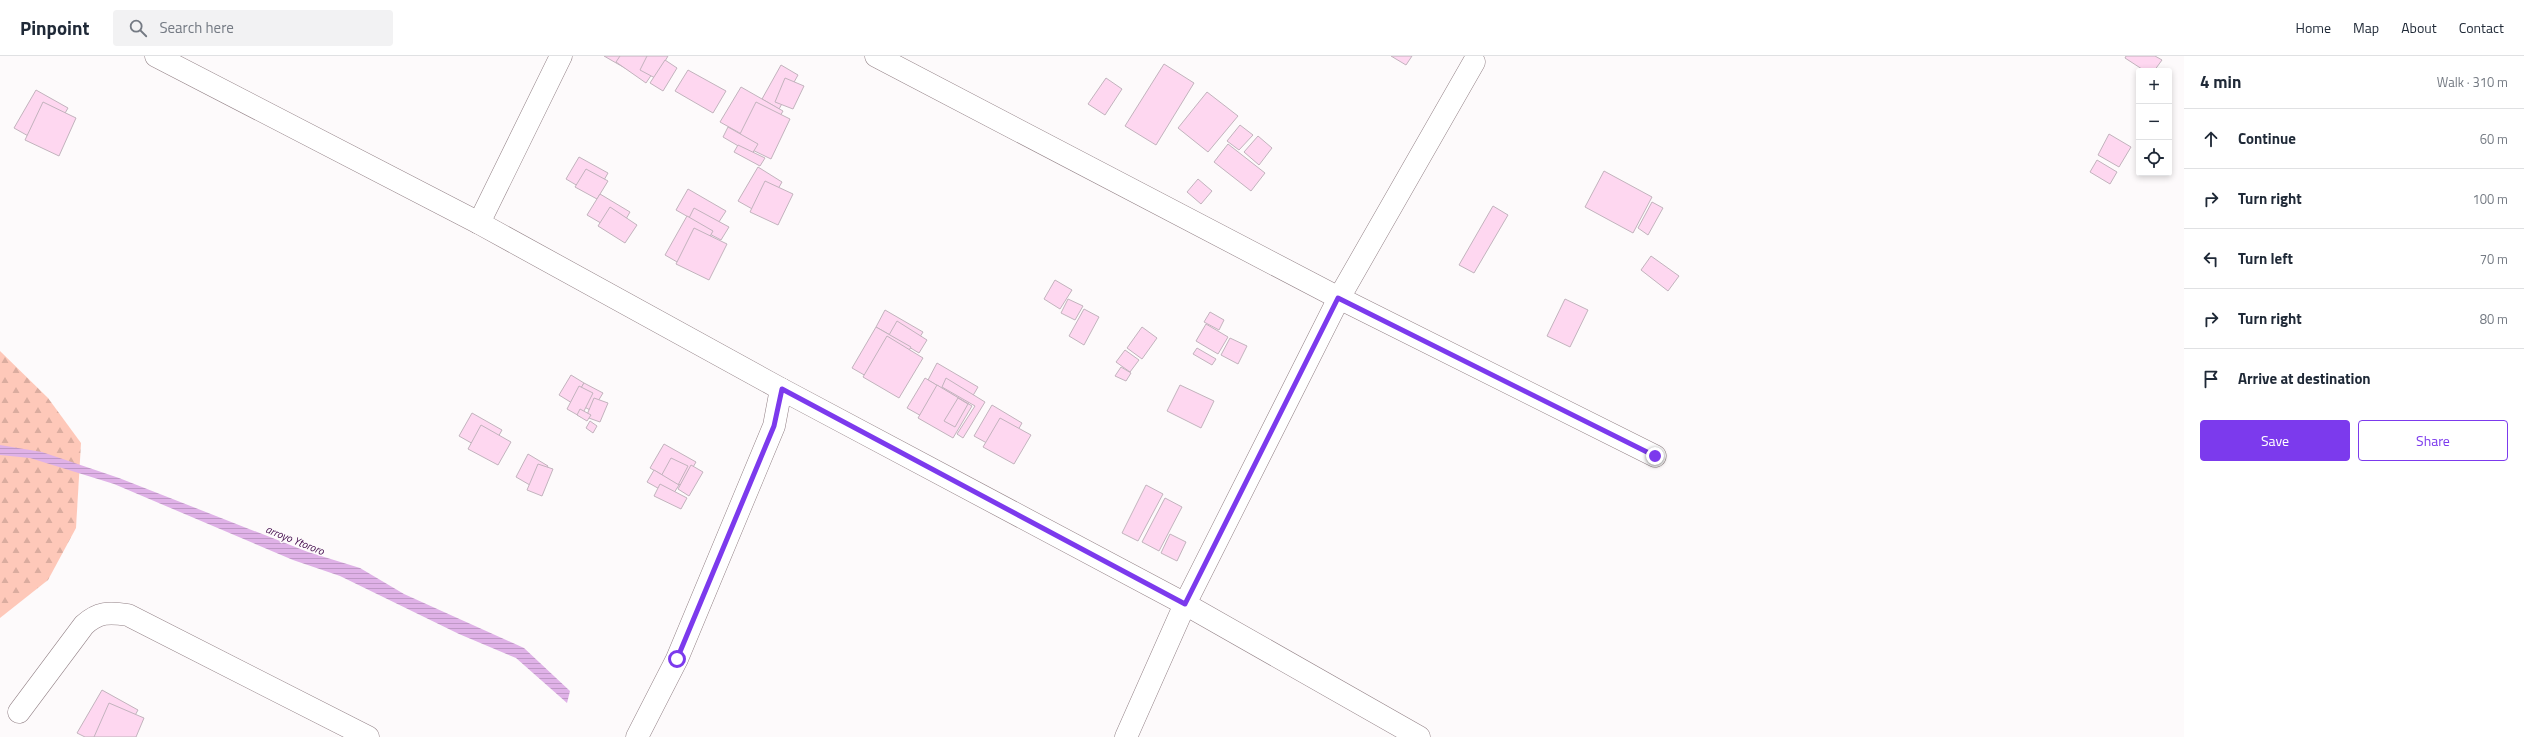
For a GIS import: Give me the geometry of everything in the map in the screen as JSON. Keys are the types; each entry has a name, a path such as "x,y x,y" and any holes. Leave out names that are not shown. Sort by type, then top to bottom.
{"street":[{"path":"156,56 479,223 782,389 1185,604 1419,737"},
{"path":"479,223 561,56"},
{"path":"876,56 1338,298 1655,456"},
{"path":"1126,737 1185,604 1338,298 1474,62"},
{"path":"637,737 677,659 771,433 782,389"},
{"path":"19,712 84,625 95,615 109,612 128,615 368,737"}],"green space":[{"path":"0,351 48,398 81,443 76,528 48,580 0,618"}],"shaded area":[{"path":"0,445 42,452 119,478 308,552 360,568 404,594 524,648 570,691 567,703 516,658 459,634 340,576 293,560 114,484 30,458 0,455"}],"building":[{"path":"604,56 647,56 637,75"},
{"path":"620,56 664,56 646,83 616,62"},
{"path":"647,56 668,56 655,78 640,70"},
{"path":"1391,56 1412,56 1406,65"},
{"path":"2126,56 2155,56 2162,60 2156,68 2140,68 2125,58"},
{"path":"665,60 677,68 663,91 650,83"},
{"path":"1164,64 1194,83 1156,145 1125,126"},
{"path":"781,65 798,75 779,109 762,99"},
{"path":"688,70 726,91 713,113 675,91"},
{"path":"785,78 804,86 793,109 775,102"},
{"path":"1106,78 1122,89 1105,115 1088,104"},
{"path":"741,87 783,111 763,146 720,122"},
{"path":"36,90 68,108 46,146 14,128"},
{"path":"1207,92 1238,116 1208,152 1178,128"},
{"path":"43,102 76,118 59,156 25,140"},
{"path":"756,102 790,119 771,159 736,142"},
{"path":"1240,125 1253,135 1239,150 1227,141"},
{"path":"728,127 758,144 752,154 723,137"},
{"path":"2109,134 2131,147 2119,167 2098,155"},
{"path":"1258,136 1272,148 1259,165 1244,152"},
{"path":"1228,144 1265,173 1251,191 1214,162"},
{"path":"738,145 765,158 760,166 734,152"},
{"path":"579,157 608,173 595,196 566,179"},
{"path":"2097,160 2117,172 2110,184 2090,172"},
{"path":"758,167 782,182 763,215 738,201"},
{"path":"586,169 608,181 597,199 575,187"},
{"path":"1604,171 1652,197 1633,233 1585,207"},
{"path":"1198,179 1212,191 1201,204 1187,192"},
{"path":"765,181 793,194 778,225 750,212"},
{"path":"688,189 726,211 713,231 676,210"},
{"path":"600,194 630,212 618,233 587,215"},
{"path":"1652,202 1663,208 1648,235 1638,228"},
{"path":"1493,206 1508,215 1474,273 1459,265"},
{"path":"610,207 637,225 625,243 598,226"},
{"path":"694,208 729,227 721,240 687,222"},
{"path":"687,216 713,231 691,270 665,255"},
{"path":"694,228 727,244 709,280 676,264"},
{"path":"1651,256 1679,276 1668,291 1641,270"},
{"path":"1055,280 1072,290 1060,309 1044,299"},
{"path":"1068,299 1083,306 1075,320 1061,313"},
{"path":"1565,299 1588,310 1570,347 1547,336"},
{"path":"1084,309 1099,317 1084,345 1069,336"},
{"path":"885,310 923,332 913,348 876,327"},
{"path":"1210,312 1224,320 1219,330 1204,322"},
{"path":"897,321 927,340 919,353 889,335"},
{"path":"1206,324 1228,337 1218,354 1196,341"},
{"path":"876,327 911,347 887,388 852,368"},
{"path":"1142,327 1157,338 1142,359 1127,348"},
{"path":"887,336 923,358 899,398 863,377"},
{"path":"1230,338 1247,346 1238,364 1221,355"},
{"path":"1197,348 1216,359 1212,365 1193,354"},
{"path":"1125,350 1139,360 1130,372 1116,362"},
{"path":"937,363 978,387 968,404 928,380"},
{"path":"1121,367 1131,373 1126,381 1115,376"},
{"path":"571,375 584,383 572,403 559,395"},
{"path":"925,378 958,398 941,427 907,408"},
{"path":"946,378 985,402 963,438 957,434 975,406 942,387"},
{"path":"584,383 603,393 592,411 573,401"},
{"path":"937,385 972,406 953,438 918,418"},
{"path":"1180,385 1214,401 1201,428 1167,411"},
{"path":"579,386 593,393 581,417 567,409"},
{"path":"594,398 608,403 600,422 586,417"},
{"path":"958,398 968,404 955,427 944,421"},
{"path":"992,405 1022,423 1005,453 974,436"},
{"path":"580,409 591,415 587,421 577,415"},
{"path":"472,413 502,430 489,453 459,436"},
{"path":"1000,418 1031,435 1014,464 983,447"},
{"path":"590,421 597,426 593,433 586,428"},
{"path":"481,425 511,442 498,465 468,449"},
{"path":"664,444 696,462 682,486 650,468"},
{"path":"528,454 548,466 535,488 516,477"},
{"path":"671,458 688,466 676,489 659,480"},
{"path":"538,464 553,469 542,496 527,490"},
{"path":"691,465 703,472 689,496 678,489"},
{"path":"654,470 679,485 672,496 647,482"},
{"path":"660,484 687,498 681,509 654,496"},
{"path":"1146,485 1163,494 1138,541 1122,533"},
{"path":"1165,498 1182,507 1159,551 1142,542"},
{"path":"1170,534 1186,542 1177,561 1161,553"},
{"path":"102,690 138,710 123,737 85,737 77,733"},
{"path":"109,703 144,718 136,737 94,737"}],"route":[{"path":"677,659 774,426 782,389 1185,604 1338,298 1655,456"}],"water label":[{"name":"arroyo Ytororo","path":"295,540"}]}
